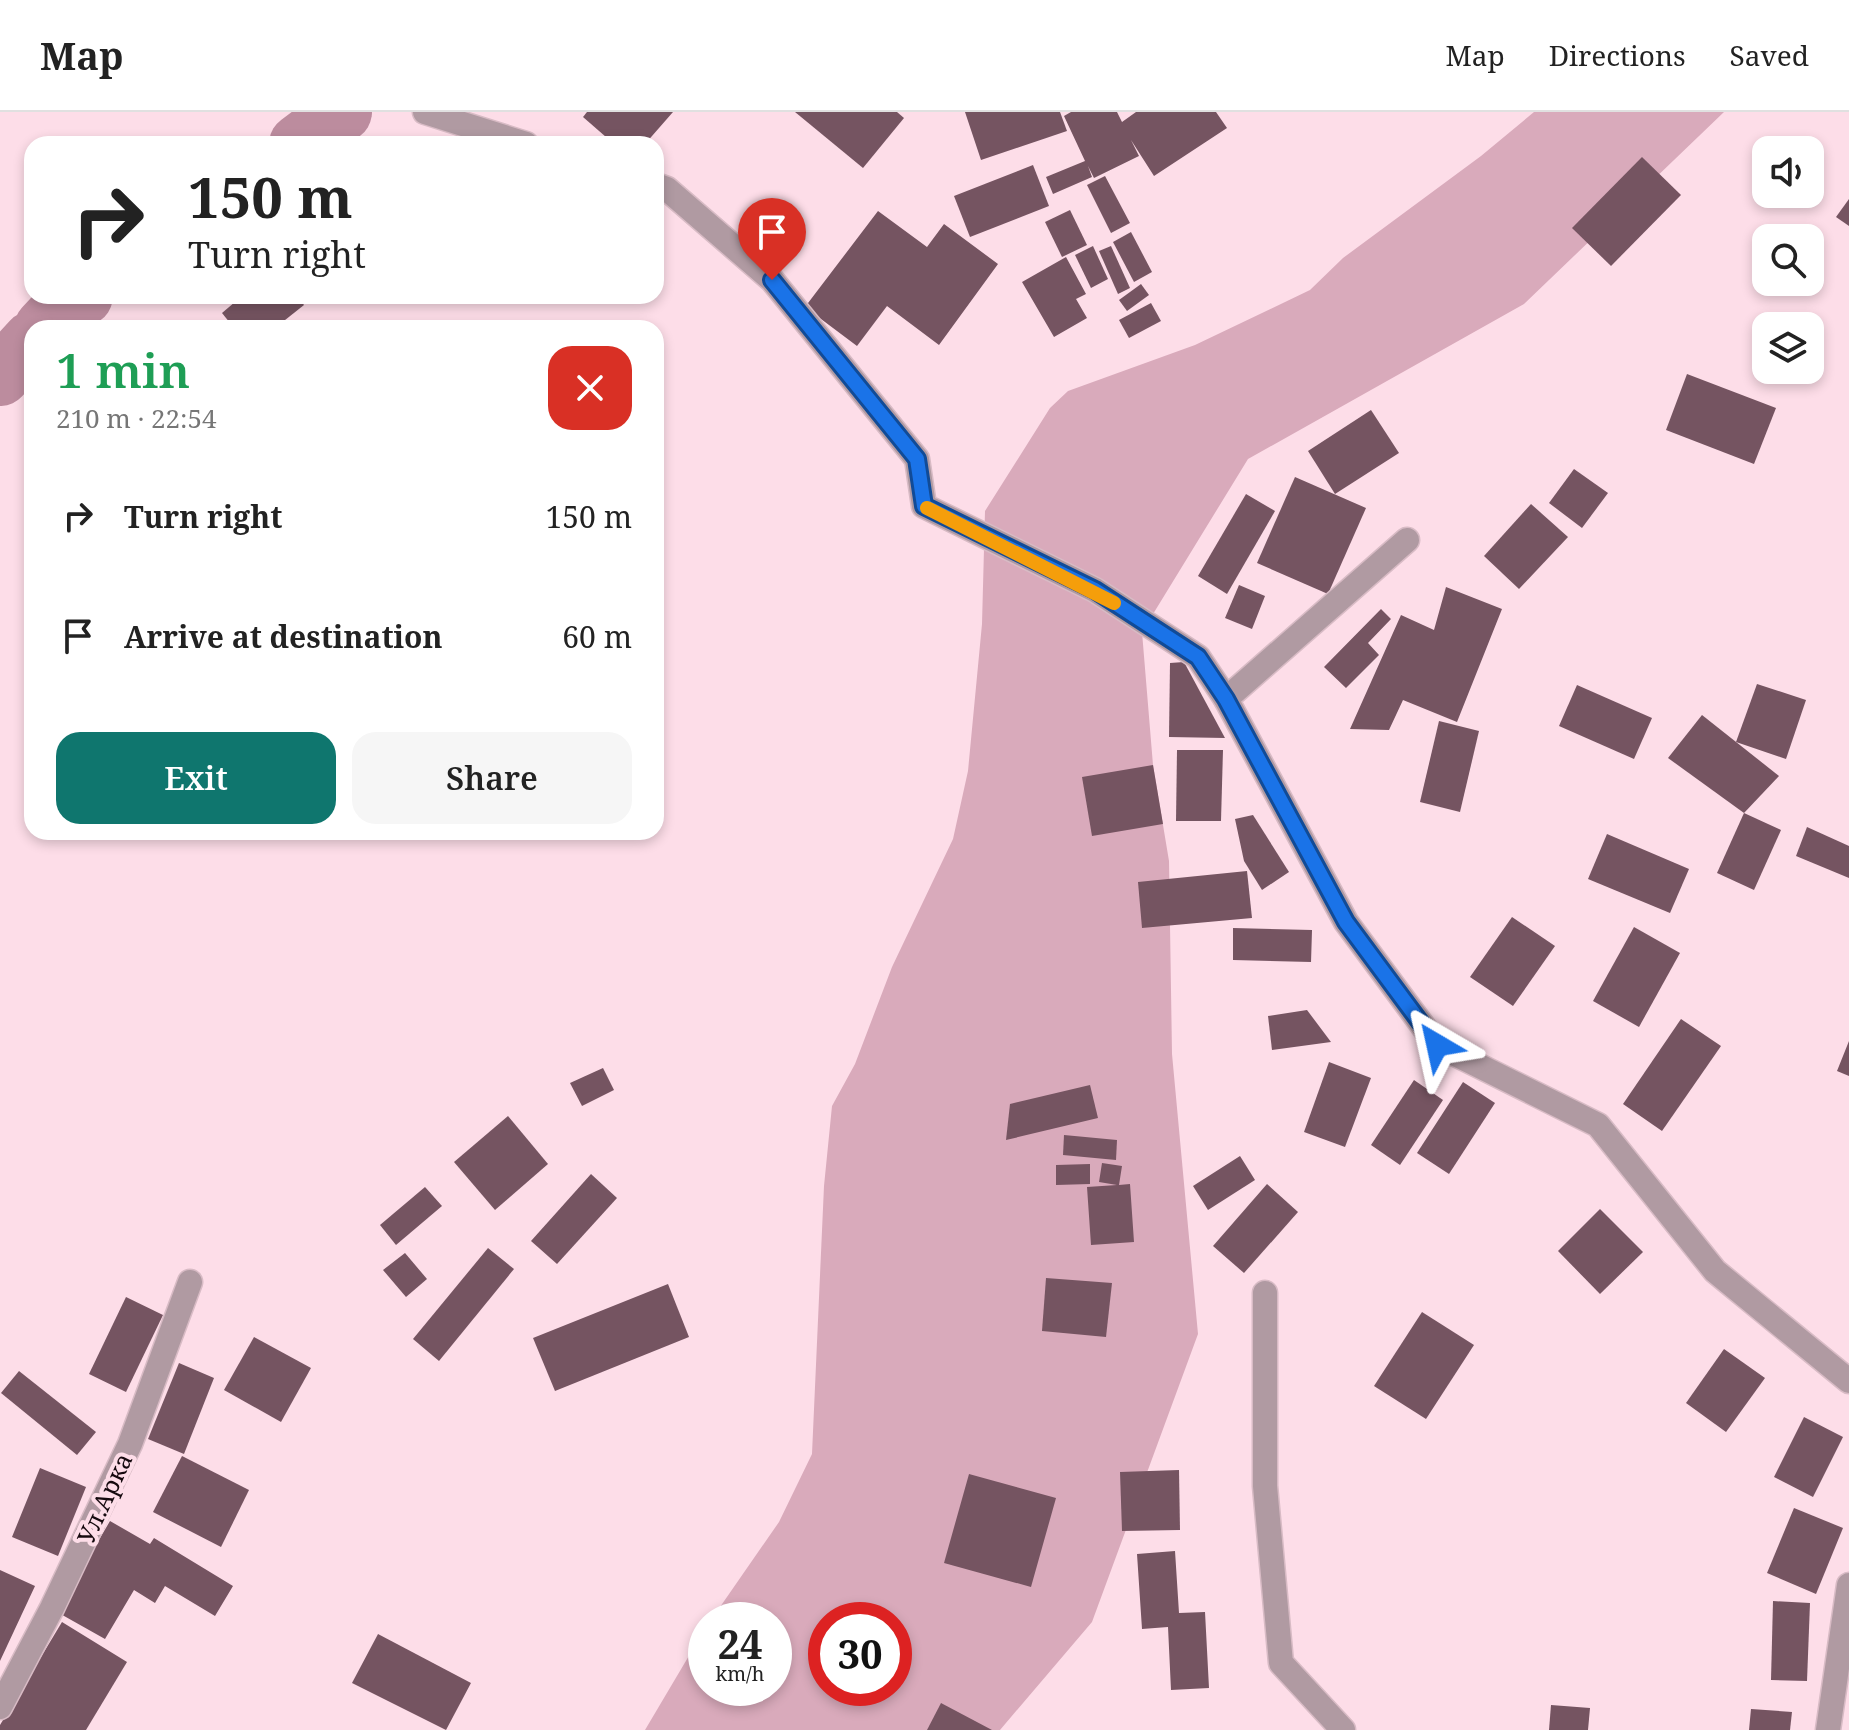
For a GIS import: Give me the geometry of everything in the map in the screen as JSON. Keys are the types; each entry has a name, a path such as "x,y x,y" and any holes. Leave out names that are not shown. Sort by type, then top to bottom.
{"street":[{"path":"425,112 501,136"},
{"path":"664,188 772,280 917,459 924,506 1095,590 1198,657 1226,699 1346,922 1437,1045 1598,1125 1715,1271 1849,1381"},
{"path":"1226,699 1407,540"},
{"name":"Ул.Арка","path":"0,1707 52,1608 130,1444 190,1282"},
{"path":"1265,1293 1265,1486 1281,1663 1343,1730"},
{"path":"1828,1730 1849,1585"}],"shaded area":[{"path":"1534,112 1724,112 1524,304 1248,459 1142,632 1153,765 1169,861 1172,1054 1198,1334 1092,1622 1000,1730 645,1730 688,1657 688,1706 792,1706 792,1602 723,1602 779,1522 812,1454 824,1186 832,1106 855,1064 892,967 953,839 968,771 982,624 985,511 1050,408 1068,391 1195,345 1310,290 1343,258 1481,156"}],"building":[{"path":"587,112 673,112 652,136 605,136 583,117"},
{"path":"795,112 897,112 904,118 863,168"},
{"path":"965,112 1060,112 1067,131 981,160"},
{"path":"1071,112 1117,112 1122,122 1136,112 1216,112 1227,128 1154,176 1131,140 1139,156 1094,178 1088,166 1092,177 1053,194 1046,177 1085,161 1064,116"},
{"path":"1642,157 1681,195 1611,266 1572,228"},
{"path":"1033,165 1049,206 970,237 954,196"},
{"path":"1105,176 1130,223 1111,233 1087,185"},
{"path":"1849,199 1849,226 1836,217"},
{"path":"1070,210 1087,245 1062,257 1045,222"},
{"path":"878,211 927,247 944,224 998,264 939,345 887,306 857,346 805,307"},
{"path":"1131,232 1152,272 1134,282 1113,242"},
{"path":"1093,246 1108,279 1091,288 1075,255"},
{"path":"1111,246 1130,288 1118,294 1099,251"},
{"path":"1066,257 1086,294 1076,299 1087,318 1054,337 1022,282"},
{"path":"1141,284 1149,295 1127,311 1119,300"},
{"path":"1151,303 1161,321 1129,338 1119,320"},
{"path":"233,304 304,305 285,320 228,320 222,313"},
{"path":"1687,374 1776,408 1754,464 1666,430"},
{"path":"1371,410 1399,453 1335,494 1308,451"},
{"path":"1574,469 1608,493 1582,528 1549,503"},
{"path":"1295,477 1366,508 1328,594 1257,563"},
{"path":"1246,494 1275,511 1227,594 1198,576"},
{"path":"1531,504 1568,537 1519,589 1484,556"},
{"path":"1239,585 1265,596 1252,629 1225,618"},
{"path":"1446,587 1502,609 1457,722 1403,700 1389,730 1350,729 1401,615 1434,630"},
{"path":"1381,609 1391,619 1368,643 1379,655 1346,688 1324,667"},
{"path":"1184,662 1225,738 1169,737 1170,663"},
{"path":"1757,684 1806,700 1786,759 1736,742"},
{"path":"1577,685 1652,718 1634,759 1559,726"},
{"path":"1702,715 1779,776 1744,813 1668,758"},
{"path":"1439,721 1479,731 1460,812 1420,802"},
{"path":"1177,750 1223,750 1221,821 1176,821"},
{"path":"1153,765 1163,824 1092,836 1082,777"},
{"path":"1744,813 1781,830 1754,890 1717,873"},
{"path":"1253,815 1289,872 1262,890 1244,861 1235,819"},
{"path":"1807,827 1849,846 1849,878 1796,856"},
{"path":"1607,834 1689,869 1670,913 1588,879"},
{"path":"1247,871 1252,918 1142,928 1138,882"},
{"path":"1512,917 1555,946 1513,1006 1470,977"},
{"path":"1634,927 1680,953 1639,1027 1593,1001"},
{"path":"1233,928 1312,930 1311,962 1233,960"},
{"path":"1307,1010 1331,1042 1272,1050 1268,1016"},
{"path":"1681,1019 1721,1046 1662,1131 1623,1104"},
{"path":"1849,1041 1849,1076 1837,1071"},
{"path":"1329,1062 1371,1078 1345,1147 1304,1132"},
{"path":"603,1068 614,1090 582,1106 570,1083"},
{"path":"1414,1080 1443,1100 1400,1165 1371,1145"},
{"path":"1463,1082 1495,1103 1449,1174 1417,1153"},
{"path":"1090,1085 1098,1118 1006,1140 1010,1104"},
{"path":"508,1116 548,1164 495,1210 454,1162"},
{"path":"1064,1135 1117,1140 1116,1160 1063,1155"},
{"path":"1240,1156 1255,1180 1208,1210 1193,1186"},
{"path":"1102,1163 1122,1166 1119,1185 1130,1184 1134,1242 1091,1245 1087,1187 1117,1185 1099,1182"},
{"path":"1090,1164 1090,1184 1056,1185 1056,1165"},
{"path":"591,1174 617,1198 557,1264 531,1241"},
{"path":"1267,1184 1298,1212 1244,1273 1213,1246"},
{"path":"425,1187 442,1206 396,1245 380,1225"},
{"path":"1600,1209 1643,1252 1600,1294 1558,1251"},
{"path":"488,1248 514,1269 439,1361 413,1339"},
{"path":"405,1253 427,1279 406,1297 383,1270"},
{"path":"1046,1278 1112,1283 1106,1337 1042,1331"},
{"path":"668,1284 689,1337 555,1391 533,1338"},
{"path":"126,1297 163,1315 126,1392 89,1374"},
{"path":"1422,1312 1474,1345 1426,1419 1374,1386"},
{"path":"254,1337 311,1368 281,1422 224,1390"},
{"path":"1724,1349 1765,1378 1726,1432 1686,1403"},
{"path":"179,1363 214,1378 184,1454 148,1439"},
{"path":"19,1371 96,1432 77,1455 1,1393"},
{"path":"1804,1417 1843,1437 1813,1497 1774,1477"},
{"path":"182,1456 249,1490 221,1547 153,1512"},
{"path":"40,1468 86,1487 58,1556 12,1537"},
{"path":"1179,1470 1180,1530 1122,1531 1120,1472"},
{"path":"969,1474 1056,1498 1031,1587 944,1563"},
{"path":"1794,1508 1843,1528 1816,1594 1767,1573"},
{"path":"110,1521 150,1544 154,1538 233,1586 215,1616 165,1586 155,1603 134,1590 105,1639 57,1612"},
{"path":"1175,1551 1179,1613 1205,1612 1209,1688 1171,1690 1168,1627 1142,1629 1137,1554"},
{"path":"0,1570 35,1586 0,1661"},
{"path":"1773,1601 1810,1603 1807,1681 1771,1680"},
{"path":"62,1622 127,1662 86,1730 0,1730 0,1725"},
{"path":"378,1634 471,1683 446,1730 352,1683"},
{"path":"941,1703 992,1730 927,1730"},
{"path":"1551,1705 1590,1708 1588,1730 1549,1730"},
{"path":"1751,1709 1792,1712 1790,1730 1749,1730"}],"waterway":[{"path":"310,136 342,112"},
{"path":"51,320 71,304"},
{"path":"0,376 24,350"}],"slow traffic":[{"path":"927,508 1095,590 1114,603"}],"route":[{"path":"772,280 917,459 924,506 1095,590 1198,657 1226,699 1346,922 1437,1045"}]}
